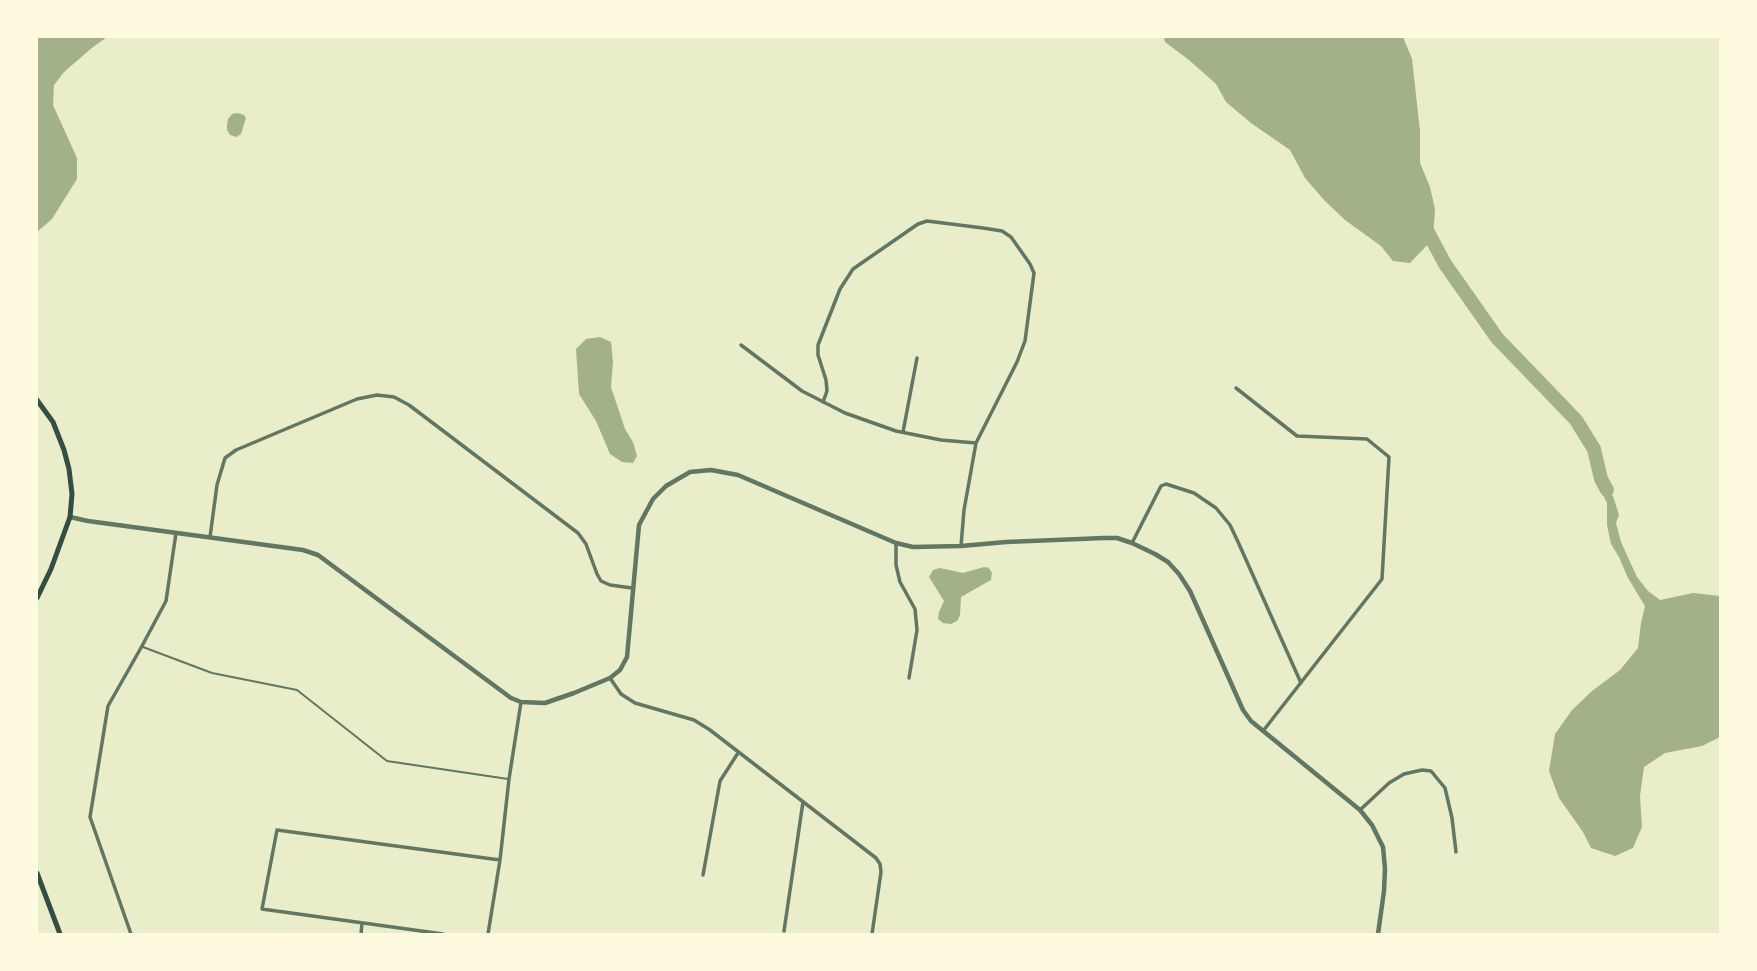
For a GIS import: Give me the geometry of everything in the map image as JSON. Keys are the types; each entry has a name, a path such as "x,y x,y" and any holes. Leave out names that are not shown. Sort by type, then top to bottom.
{"main road":[{"path":"37,400 53,422 64,450 72,494 70,517 37,598"},
{"path":"37,873 60,934"}],"street":[{"path":"823,402 827,391 818,345 840,289 853,269 918,224 927,221 1002,231 1011,237 1034,273 1025,341 976,443 961,546"},
{"path":"741,345 802,391 845,413 903,432 941,440 976,443"},
{"path":"903,432 917,358"},
{"path":"1236,388 1297,436 1367,439 1390,457 1382,579 1262,731"},
{"path":"210,537 217,485 225,458 236,450 357,399 377,395 394,397 409,405 579,533 601,580 610,585 632,588"},
{"path":"70,517 303,550 318,555 511,698 521,702 545,703 574,694 610,678 620,670 627,657 639,525 653,499 666,486 690,472 711,470 738,475 896,543 912,547 1117,538 1161,558 1179,574 1190,591 1243,710 1262,731 1360,810 1372,825 1383,847 1385,869 1378,934"},
{"path":"1132,543 1161,486 1166,484 1194,493 1216,508 1230,526 1239,544 1301,683"},
{"path":"131,934 90,817 108,706 166,601 176,533"},
{"path":"896,543 895,565 900,582 915,609 917,630 909,678"},
{"path":"610,678 621,694 635,703 694,720 710,730 876,858 880,864 872,934"},
{"path":"488,934 521,702"},
{"path":"703,875 720,781 738,753"},
{"path":"1360,810 1389,783 1404,774 1432,771 1445,788 1456,852"},
{"path":"784,930 803,802"},
{"path":"443,934 262,909 277,830 500,860"},
{"path":"361,934 362,923"}],"lane":[{"path":"142,646 212,673 297,690 387,761 509,779"}],"shaded area":[{"path":"37,37 107,37 64,72 54,85 53,105 77,158 77,179 52,219 37,232"},
{"path":"1164,37 1403,37 1412,59 1420,131 1420,163 1435,209 1433,239 1410,263 1393,261 1381,246 1345,220 1324,200 1305,178 1290,150 1226,102 1216,84 1165,42"},
{"path":"238,113 246,118 241,134 236,137 230,135 227,125 232,114"},
{"path":"600,337 611,342 611,387 625,429 633,442 637,456 633,463 622,462 610,454 596,421 579,394 576,349 586,339"},
{"path":"1607,490 1613,496 1619,515 1616,523 1621,542 1637,577 1648,591 1660,600 1693,593 1720,596 1720,737 1702,746 1665,753 1644,767 1640,796 1642,827 1633,848 1615,856 1591,848 1559,798 1549,771 1555,734 1572,710 1620,670 1638,648 1645,606 1611,544 1607,525 1607,503 1603,495"},
{"path":"940,568 963,573 989,568 992,573 991,580 961,597 957,621 951,624 938,619 944,601 929,577 933,570"}],"waterway":[{"path":"1423,223 1445,264 1497,338 1576,420 1594,449 1601,479 1607,490"}]}
